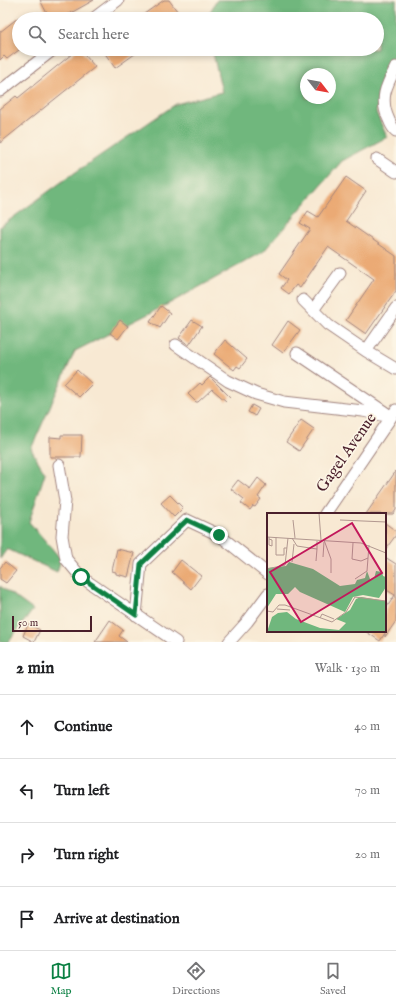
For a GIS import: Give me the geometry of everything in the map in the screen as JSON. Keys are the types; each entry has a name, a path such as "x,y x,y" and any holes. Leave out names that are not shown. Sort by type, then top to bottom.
{"street":[{"path":"102,12 118,0"},
{"path":"0,91 45,56"},
{"path":"396,67 384,94 385,111 396,131"},
{"path":"377,159 396,172"},
{"path":"313,310 340,274"},
{"path":"303,300 328,325 396,369"},
{"path":"366,351 396,307"},
{"path":"176,345 228,381 256,394 284,402 394,414"},
{"path":"297,352 394,414"},
{"name":"Gagel Avenue","path":"326,513 394,414"},
{"path":"59,465 66,501 62,536 66,559 81,577 176,642"},
{"path":"136,615 141,564 187,520 219,535 267,573"},
{"path":"230,642 267,595"}],"green space":[{"path":"217,0 396,0 396,50 376,112 387,137 342,161 263,252 172,302 75,351 31,449 45,473 29,522 61,559 57,572 7,549 0,559 0,227 67,178 176,104 222,92 214,56 384,56 384,12 210,12"},
{"path":"0,586 33,610 8,642 0,642"}],"building":[{"path":"40,0 94,0 73,12 46,12"},
{"path":"164,0 169,0 178,12 147,12"},
{"path":"12,23 12,55 7,59 4,56 0,60 0,32"},
{"path":"69,56 86,56 95,67 0,143 0,109 16,96 18,98"},
{"path":"107,56 132,56 115,68"},
{"path":"346,177 366,191 346,221 396,256 396,291 366,334 346,320 374,279 328,247 300,288 296,285 289,294 281,288 287,280 279,274 310,229 300,223 308,211 318,217"},
{"path":"161,306 170,313 160,328 150,322"},
{"path":"120,320 128,326 118,339 110,333"},
{"path":"192,320 202,326 189,345 179,338"},
{"path":"288,321 300,330 283,353 272,345"},
{"path":"225,340 247,359 240,368 237,366 234,370 214,354"},
{"path":"77,370 92,384 79,397 64,384"},
{"path":"210,377 230,397 226,401 212,389 198,402 196,402 188,394 200,383 202,385"},
{"path":"252,405 259,409 255,416 248,412"},
{"path":"301,420 314,429 299,451 286,442"},
{"path":"61,435 82,435 81,457 50,457 50,437 61,438"},
{"path":"396,471 396,510 393,514 367,513"},
{"path":"258,478 266,485 258,497 261,499 255,507 253,506 250,510 241,503 244,499 231,489 238,480 250,489"},
{"path":"170,495 183,508 174,517 161,503"},
{"path":"386,524 396,531 396,535 386,549"},
{"path":"117,549 134,553 128,577 116,574 116,572 112,571"},
{"path":"386,558 396,564 396,621 385,637 385,633 380,641 366,632 386,632 386,608 395,595 386,590"},
{"path":"181,560 201,576 191,589 172,572"},
{"path":"5,562 16,571 6,583 0,579 0,568"},
{"path":"110,620 123,630 119,636 127,642 95,642"},
{"path":"28,624 40,630 34,642 23,636"}],"route":[{"path":"81,577 136,615 141,564 187,520 219,535"}]}
